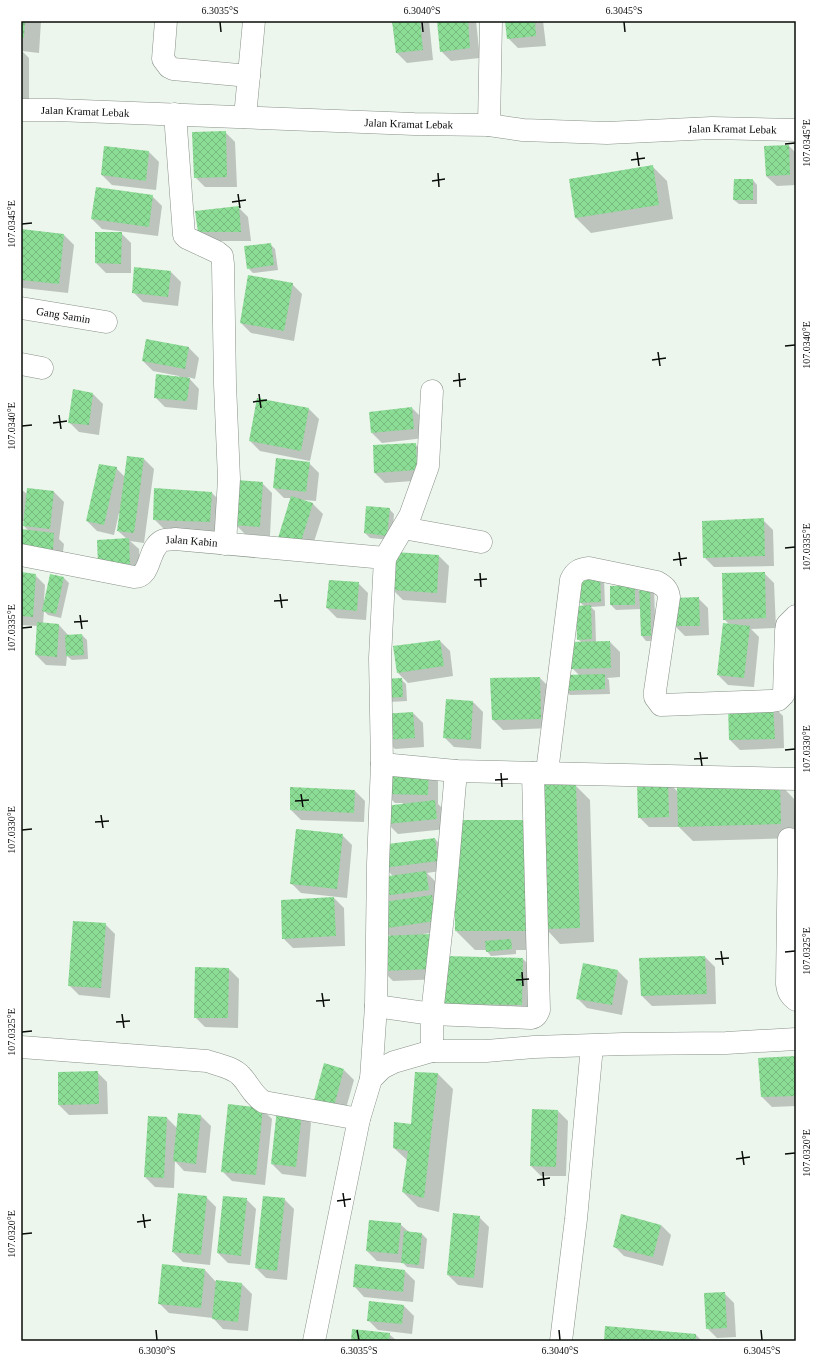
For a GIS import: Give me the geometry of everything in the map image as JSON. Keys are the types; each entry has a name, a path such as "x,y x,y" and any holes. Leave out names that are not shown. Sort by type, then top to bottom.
{"street":[{"path":"166,21 162,59 169,67 173,69 249,76"},
{"path":"245,117 254,21"},
{"path":"489,125 491,21"},
{"name":"Jalan Kramat Lebak","path":"21,110 175,114 414,124 489,125 523,130 607,133 712,128 796,130"},
{"path":"175,114 184,235 187,238 217,252 222,256 223,264 225,384 229,479 225,544"},
{"name":"Gang Samin","path":"21,308 106,322"},
{"path":"21,364 42,368"},
{"path":"314,1341 359,1119 371,1079 376,1006 378,864 382,764 380,658 385,558 410,516 428,466 432,391"},
{"path":"403,528 481,542"},
{"name":"Jalan Kabin","path":"21,555 134,577 140,577 144,574 155,546 164,540 175,539 385,558"},
{"path":"376,1006 432,1014 530,1018 538,1014 540,772 571,580 575,573 580,569 589,568 657,582 668,590 669,597 654,691 655,697 661,705 772,701 782,698 784,694 787,625 796,616"},
{"path":"382,764 456,771 796,778"},
{"path":"432,1051 432,1014 456,771"},
{"path":"789,839 788,991 796,1000"},
{"path":"371,1079 382,1068 394,1062 432,1051 486,1051 534,1047 726,1043 796,1039"},
{"path":"561,1341 576,1219 592,1046"},
{"path":"21,1047 207,1061 236,1071 258,1099 264,1102 359,1119"}],"building":[{"path":"21,21 25,21 24,38 21,38"},
{"path":"392,21 420,21 423,50 396,53"},
{"path":"437,21 468,21 470,48 440,52"},
{"path":"505,21 535,21 536,36 507,39"},
{"path":"226,131 227,177 194,178 192,132"},
{"path":"789,145 790,175 766,176 764,146"},
{"path":"104,146 149,151 146,181 101,175"},
{"path":"653,165 659,205 575,218 569,179"},
{"path":"734,179 753,179 753,200 733,200"},
{"path":"96,187 153,195 149,227 91,219"},
{"path":"239,206 241,232 198,232 195,211"},
{"path":"21,229 64,234 59,284 21,280"},
{"path":"95,232 122,232 121,264 95,263"},
{"path":"271,243 274,265 247,269 244,246"},
{"path":"134,267 171,271 168,297 132,293"},
{"path":"248,275 293,283 284,331 240,323"},
{"path":"146,339 189,347 185,369 142,361"},
{"path":"156,374 190,378 187,401 154,398"},
{"path":"73,389 93,393 89,425 68,423"},
{"path":"257,398 309,408 301,451 249,441"},
{"path":"412,407 414,429 371,433 369,412"},
{"path":"416,443 417,470 374,473 373,445"},
{"path":"127,456 144,458 134,533 117,531"},
{"path":"276,458 310,462 306,492 273,488"},
{"path":"99,464 117,467 104,525 86,521"},
{"path":"237,480 263,482 260,527 234,525"},
{"path":"27,488 54,491 50,529 23,526"},
{"path":"154,488 212,492 210,522 153,520"},
{"path":"291,496 313,503 300,545 278,538"},
{"path":"366,506 390,508 387,536 364,533"},
{"path":"764,518 765,556 703,558 702,521"},
{"path":"21,529 54,533 53,550 21,546"},
{"path":"129,538 130,564 98,565 97,540"},
{"path":"395,552 439,555 437,593 392,590"},
{"path":"21,572 36,574 33,617 21,616"},
{"path":"600,572 601,602 579,603 578,573"},
{"path":"765,572 766,618 723,620 722,573"},
{"path":"50,574 64,577 56,614 42,611"},
{"path":"329,580 359,582 357,611 326,608"},
{"path":"639,584 650,584 651,636 641,636"},
{"path":"635,585 635,605 610,605 610,586"},
{"path":"699,597 700,626 674,626 674,598"},
{"path":"591,605 592,639 577,640 576,606"},
{"path":"37,622 59,624 57,657 35,655"},
{"path":"723,623 750,626 744,678 717,675"},
{"path":"82,634 84,655 66,656 65,635"},
{"path":"440,640 444,666 397,673 393,646"},
{"path":"610,641 611,668 571,669 570,642"},
{"path":"605,674 605,689 564,691 564,675"},
{"path":"540,677 541,719 492,720 490,678"},
{"path":"402,678 403,697 383,698 382,679"},
{"path":"446,699 473,701 471,740 443,738"},
{"path":"773,705 775,739 729,740 728,706"},
{"path":"413,712 415,738 384,740 382,714"},
{"path":"384,769 429,770 428,795 384,794"},
{"path":"668,781 669,817 638,818 637,782"},
{"path":"780,783 781,824 678,827 677,787"},
{"path":"576,784 580,928 545,929 540,785"},
{"path":"290,787 355,790 354,813 290,810"},
{"path":"435,800 437,819 387,824 385,806"},
{"path":"455,820 530,820 530,931 455,931"},
{"path":"296,829 343,834 337,889 290,884"},
{"path":"435,838 438,861 383,868 380,845"},
{"path":"426,871 429,890 383,896 381,877"},
{"path":"432,895 435,921 381,929 377,903"},
{"path":"334,897 336,936 282,939 281,900"},
{"path":"73,921 106,923 101,988 68,986"},
{"path":"431,934 432,969 382,971 381,936"},
{"path":"511,939 512,949 486,952 485,941"},
{"path":"445,956 523,958 522,1005 444,1004"},
{"path":"705,956 707,994 641,996 639,958"},
{"path":"583,963 618,970 612,1005 576,999"},
{"path":"195,967 229,968 228,1018 194,1018"},
{"path":"796,1056 796,1096 761,1097 758,1058"},
{"path":"324,1063 344,1069 333,1110 313,1104"},
{"path":"98,1071 99,1104 58,1105 58,1072"},
{"path":"415,1072 438,1073 424,1198 402,1192 408,1151 393,1148 394,1122 411,1124"},
{"path":"228,1104 263,1108 256,1175 221,1172"},
{"path":"277,1109 302,1112 296,1167 271,1164"},
{"path":"532,1109 558,1110 556,1167 530,1166"},
{"path":"178,1113 201,1115 196,1164 173,1161"},
{"path":"148,1116 167,1117 164,1178 144,1177"},
{"path":"178,1193 207,1196 201,1255 172,1252"},
{"path":"223,1196 247,1198 241,1256 217,1253"},
{"path":"263,1196 285,1198 277,1271 255,1268"},
{"path":"453,1213 480,1216 474,1278 447,1275"},
{"path":"621,1214 661,1225 653,1257 613,1247"},
{"path":"369,1220 401,1223 398,1254 366,1251"},
{"path":"404,1231 422,1233 419,1265 401,1263"},
{"path":"162,1264 205,1269 201,1308 158,1304"},
{"path":"355,1264 405,1270 403,1292 353,1287"},
{"path":"216,1280 242,1283 238,1322 212,1319"},
{"path":"725,1292 727,1328 706,1329 704,1293"},
{"path":"369,1301 404,1305 402,1324 367,1321"},
{"path":"605,1326 696,1334 696,1341 604,1341"},
{"path":"352,1329 390,1333 389,1341 351,1341"}]}
